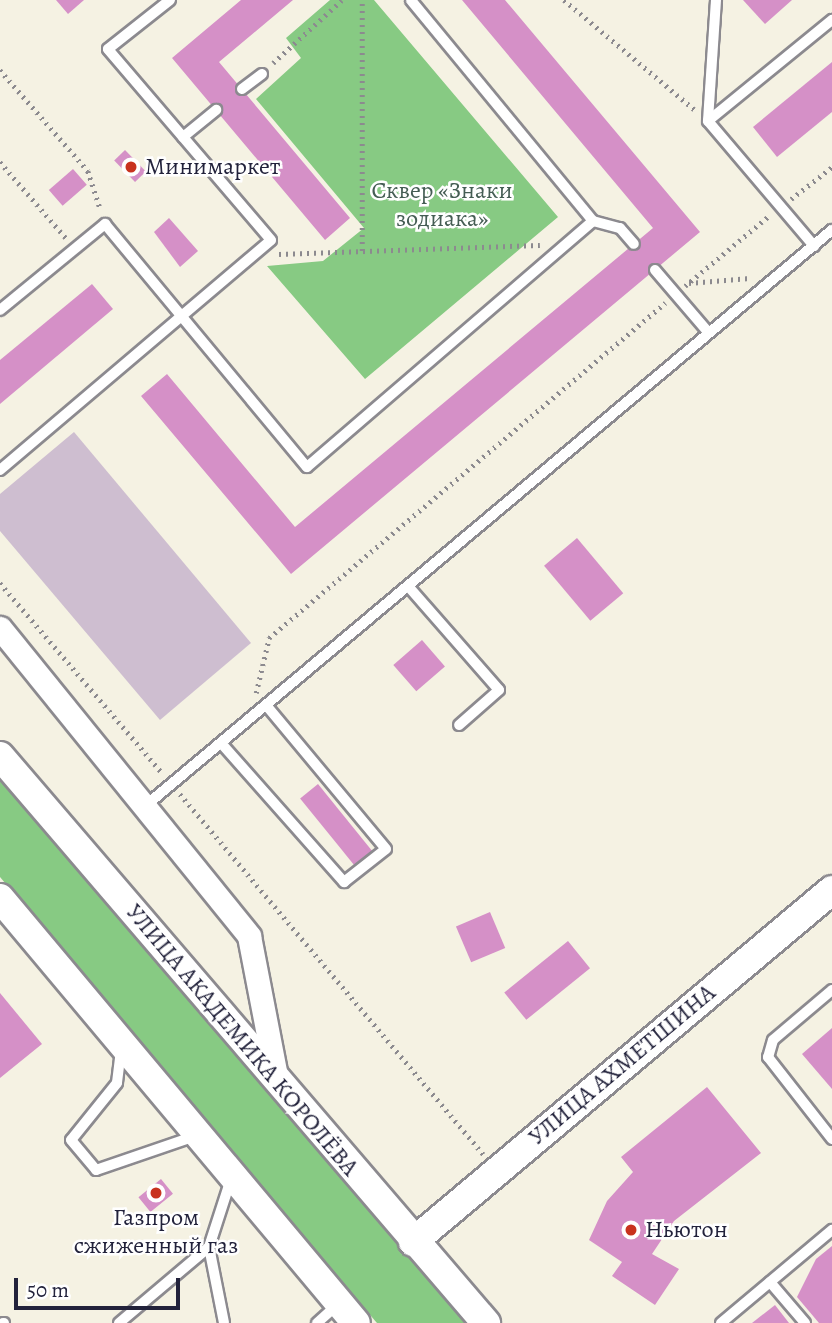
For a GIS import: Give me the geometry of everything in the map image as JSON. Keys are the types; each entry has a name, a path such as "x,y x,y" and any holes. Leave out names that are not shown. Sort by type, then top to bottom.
{"street":[{"path":"0,628 249,936 278,1083"},
{"name":"УЛИЦА АКАДЕМИКА КОРОЛЁВА","path":"0,756 412,1242 486,1323"},
{"name":"УЛИЦА АХМЕТШИНА","path":"412,1242 832,890"},
{"path":"3,905 348,1313"}],"lane":[{"path":"411,0 593,221 620,228 634,244"},
{"path":"716,0 708,121 814,246"},
{"path":"0,470 185,317 271,240 108,49 163,2"},
{"path":"708,121 832,20"},
{"path":"242,89 262,74"},
{"path":"183,137 216,110"},
{"path":"0,310 105,224 307,467 593,221"},
{"path":"144,807 832,230"},
{"path":"655,270 708,332"},
{"path":"408,586 499,690 459,725"},
{"path":"221,743 344,881 386,849 266,705"},
{"path":"832,990 773,1040 768,1057 832,1139"},
{"path":"122,1044 117,1083 71,1140 96,1170 198,1135"},
{"path":"224,1323 209,1247 232,1177"},
{"path":"721,1323 832,1230"},
{"path":"119,1323 209,1247"},
{"path":"770,1282 805,1323"},
{"path":"317,1323 348,1313"}],"path":[{"path":"262,74 342,0"},
{"path":"362,0 362,251"},
{"path":"564,0 708,121"},
{"path":"0,70 88,171 105,224"},
{"path":"0,162 75,249"},
{"path":"256,694 269,638 688,283 832,167"},
{"path":"254,255 566,244"},
{"path":"688,283 775,276"},
{"path":"0,583 496,1170"}],"shaded area":[{"path":"74,432 251,643 160,720 0,531 0,494"}],"green space":[{"name":"Сквер «Знаки зодиака»","path":"330,0 374,0 558,217 365,379 267,266 323,261 364,228 256,99 301,58 286,38"},
{"path":"0,768 469,1323 377,1323 364,1308 0,877"}],"building":[{"path":"56,0 84,0 68,14"},
{"path":"241,0 293,0 219,62 350,218 325,240 172,58"},
{"path":"462,0 505,0 700,232 291,574 141,396 167,374 295,527 653,228"},
{"path":"743,0 792,0 765,24"},
{"path":"832,62 832,112 777,157 753,127"},
{"path":"125,150 146,172 135,182 114,160"},
{"path":"73,169 87,185 63,206 49,190"},
{"path":"169,218 198,251 180,267 154,232"},
{"path":"92,284 113,309 0,404 0,360"},
{"path":"577,538 623,593 590,621 544,566"},
{"path":"422,640 445,666 416,691 393,665"},
{"path":"318,784 373,852 356,867 300,798"},
{"path":"490,912 505,948 471,962 456,926"},
{"path":"568,941 590,968 526,1020 504,993"},
{"path":"0,993 42,1044 0,1078"},
{"path":"832,1028 832,1089 802,1054"},
{"path":"707,1087 761,1153 674,1221 652,1254 679,1269 655,1305 612,1276 622,1262 589,1240 607,1201 633,1172 621,1157"},
{"path":"161,1179 173,1194 150,1212 138,1197"},
{"path":"832,1246 832,1323 819,1323 797,1297 816,1259"},
{"path":"775,1305 789,1323 752,1323"}],"place":[{"name":"Минимаркет","path":"131,167"},
{"name":"Газпром сжиженный газ","path":"156,1193"},
{"name":"Ньютон","path":"631,1230"}]}
